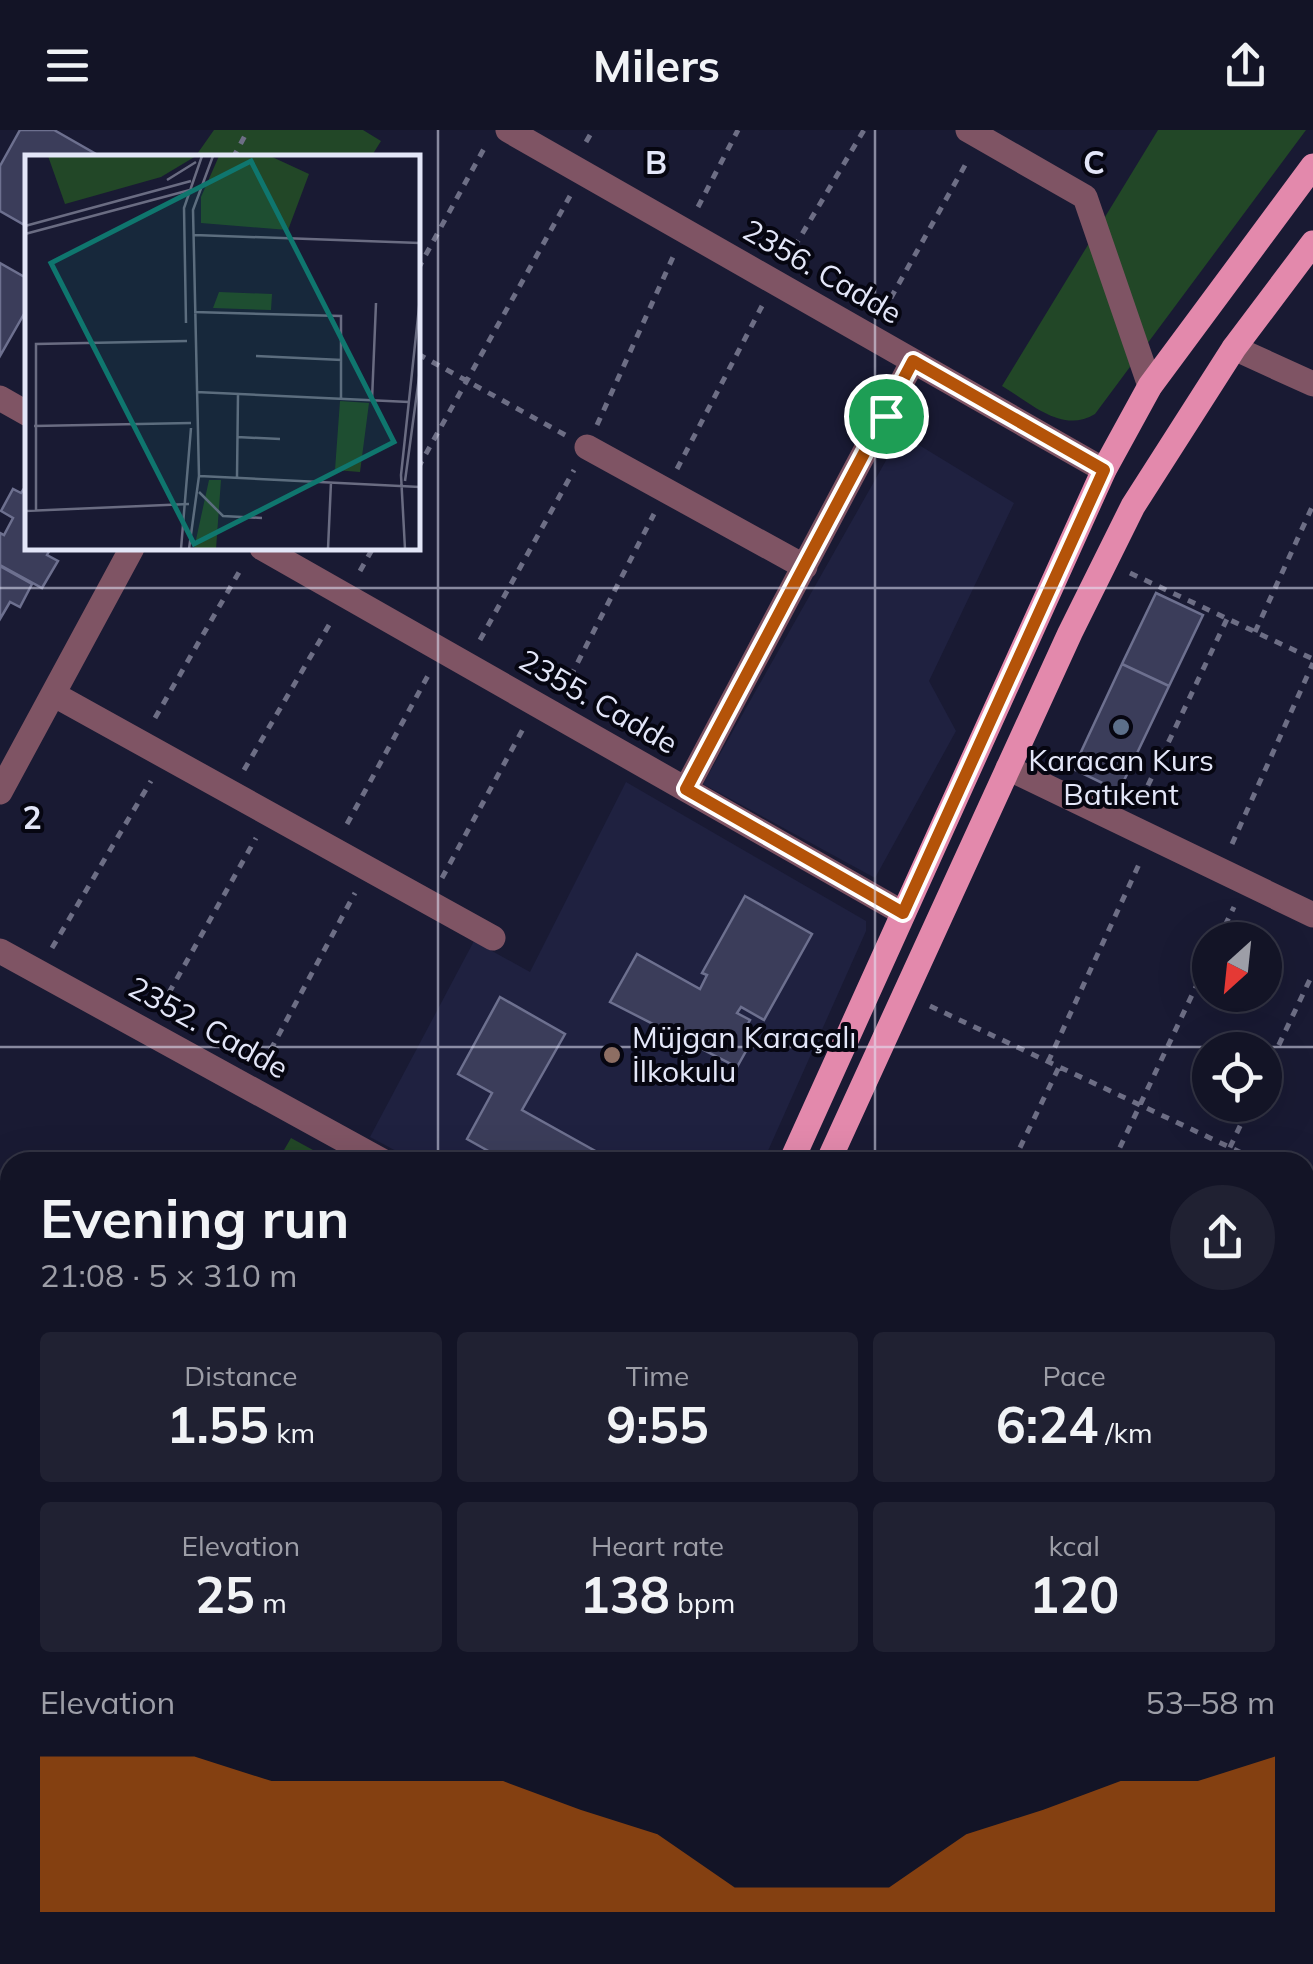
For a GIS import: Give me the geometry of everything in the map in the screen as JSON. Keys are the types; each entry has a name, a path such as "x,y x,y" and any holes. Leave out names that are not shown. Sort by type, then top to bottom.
{"main road":[{"path":"796,1152 1104,470 1150,386 1313,166"},
{"path":"833,1152 1105,562 1178,430 1313,243"}],"street":[{"name":"2356. Cadde","path":"508,130 1104,470"},
{"path":"974,134 1085,197 1150,386"},
{"path":"1234,348 1313,384"},
{"path":"686,789 913,361"},
{"path":"587,446 805,568"},
{"path":"0,792 131,550"},
{"name":"2355. Cadde","path":"253,556 346,596 903,913"},
{"path":"53,694 493,938"},
{"path":"1008,768 1313,914"},
{"name":"2352. Cadde","path":"0,952 366,1152"}],"path":[{"path":"235,155 248,130"},
{"path":"420,265 494,130"},
{"path":"685,231 738,130"},
{"path":"774,282 864,130"},
{"path":"869,336 974,134"},
{"path":"420,464 583,172"},
{"path":"420,355 587,446"},
{"path":"1255,632 1313,505"},
{"path":"141,742 253,556"},
{"path":"1105,562 1313,661 1220,870"},
{"path":"231,792 346,596"},
{"path":"1048,1062 1227,619"},
{"path":"333,849 442,650"},
{"path":"428,902 536,704"},
{"path":"38,972 166,756"},
{"path":"147,1032 270,814"},
{"path":"250,1089 369,869"},
{"path":"1226,922 1245,882"},
{"path":"1282,1039 1313,974"},
{"path":"905,994 1239,1152"},
{"path":"1118,1152 1192,995"},
{"path":"1018,1152 1059,1067"},
{"path":"1228,1152 1242,1122"}],"shaded area":[{"path":"901,434 1014,503 929,681 956,731 875,878 703,784"},
{"name":"Müjgan Karaçalı İlkokulu","path":"626,782 866,921 866,931 767,1152 398,1152 370,1137 474,941 530,972"}],"green space":[{"path":"214,130 363,130 381,141 372,155 196,155"},
{"path":"1158,130 1306,130 1095,414 1071,420 1047,414 1002,386"},
{"path":"291,1138 317,1152 283,1152"}],"building":[{"path":"20,130 54,130 98,155 25,155 25,225 0,211 0,166"},
{"path":"0,263 25,277 25,312 0,356"},
{"path":"25,487 25,550 50,550 47,555 58,561 42,588 0,565 0,533 4,535 13,518 1,511 13,489 21,493"},
{"path":"0,566 32,584 20,607 10,602 0,619"},
{"path":"1156,593 1203,615 1169,686 1122,664"},
{"name":"Karacan Kurs Batıkent","path":"1122,664 1169,686 1119,791 1073,769"},
{"path":"745,896 812,934 764,1020 741,1007 737,1013 750,1020 745,1029 755,1035 737,1067 610,1002 637,954 700,989 707,975 702,973"},
{"path":"500,997 565,1034 522,1110 597,1152 490,1152 467,1139 492,1093 458,1074"}],"place":[{"name":"Karacan Kurs Batıkent","path":"1121,727"},
{"name":"Müjgan Karaçalı İlkokulu","path":"612,1055"}],"route":[{"path":"913,361 1104,470 903,913 686,789 886,416 913,361"}]}
